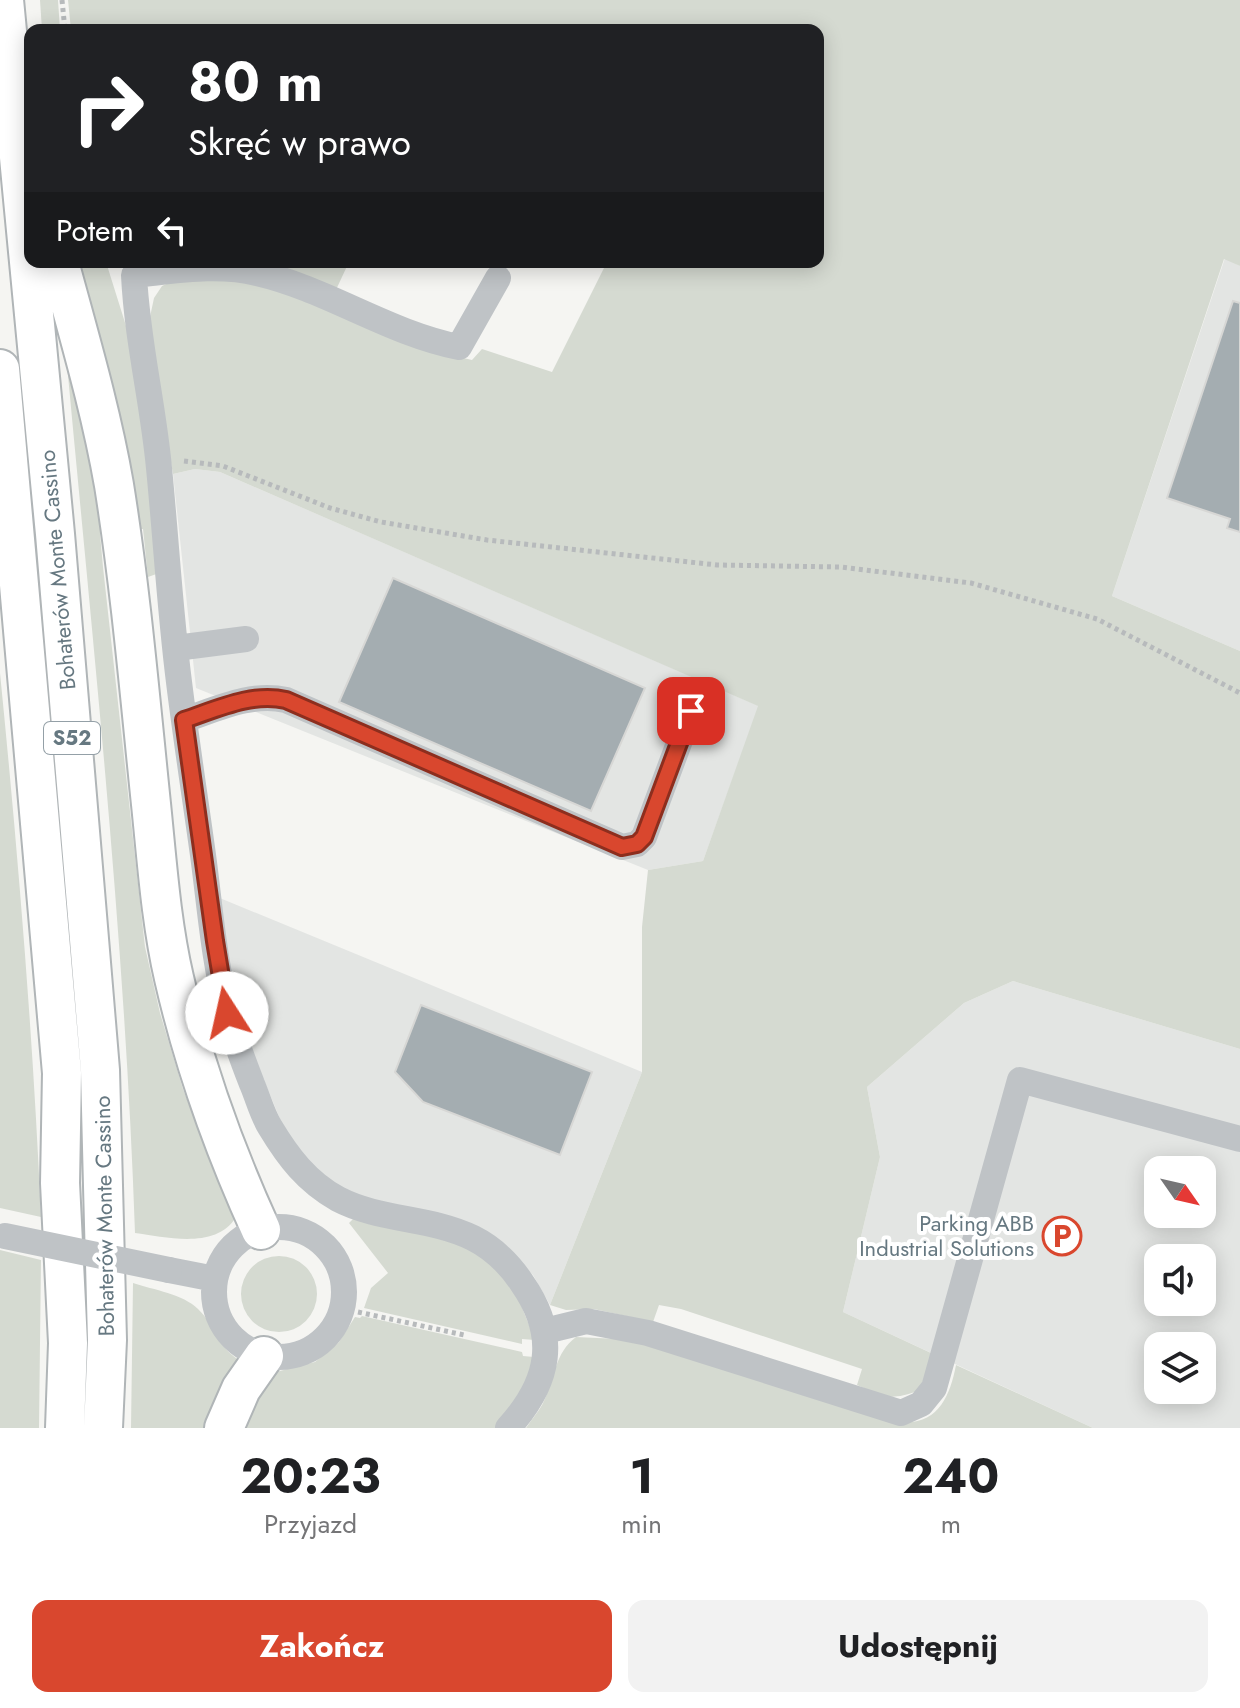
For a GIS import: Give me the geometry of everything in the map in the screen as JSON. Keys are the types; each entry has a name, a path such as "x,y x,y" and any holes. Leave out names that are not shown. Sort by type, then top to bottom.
{"highway":[{"name":"Bohaterów Monte Cassino","path":"4,0 24,215"},
{"path":"8,50 24,116"},
{"name":"Bohaterów Monte Cassino","path":"29,268 100,1070 107,1340 103,1428"},
{"path":"61,268 102,422 114,487 129,592 161,901 174,977 213,1110 261,1230"},
{"name":"Bohaterów Monte Cassino","path":"0,369 62,1073 60,1183 68,1343 65,1428"},
{"path":"224,1428 241,1389 264,1356"}],"street":[{"path":"498,278 459,347 429,341 295,284 256,272 196,268 134,275 136,312 159,462 184,720 227,1013 268,1124 288,1155 318,1187 342,1201 375,1212 447,1228 474,1238 498,1255 530,1295 545,1331 545,1360 538,1387 508,1428"},
{"path":"176,648 246,639"},
{"path":"184,720 254,698 271,696 286,700 622,847 637,844 644,837 691,711"},
{"path":"545,1331 586,1321 648,1333 901,1413 921,1404 934,1388 1020,1080 1240,1139"},
{"path":"282,1227 303,1232 322,1244 335,1260 343,1280 343,1301 337,1322 324,1339 306,1352 285,1357 264,1356 245,1349 230,1336 219,1319 214,1299 215,1279 221,1262 231,1248 261,1230 282,1227"},
{"path":"3,1235 215,1279"}],"path":[{"path":"62,0 64,24"},
{"path":"159,462 194,461 223,466 330,508 381,522 487,540 717,565 841,567 971,583 1097,619 1240,693"},
{"path":"358,1312 464,1335"}],"shaded area":[{"path":"40,0 58,0 60,24 42,24"},
{"path":"68,0 1240,0 1240,266 1224,259 1112,596 1240,651 1240,1049 1013,981 964,1003 867,1087 880,1157 843,1312 931,1353 928,1372 918,1391 893,1397 881,1395 857,1385 862,1369 681,1309 659,1305 653,1322 594,1309 566,1310 550,1305 642,1072 642,927 648,870 703,861 758,706 220,472 195,469 173,474 156,377 150,317 154,298 162,286 177,279 252,279 425,349 472,360 482,349 552,372 604,268 824,268 824,24 70,24"},
{"path":"1225,258 1240,266 1240,651 1112,596"},
{"path":"78,268 108,268 132,345 162,572 148,577 143,529 137,529 122,425"},
{"path":"258,268 346,268 334,294"},
{"path":"71,353 106,533 100,534 103,567 145,947 160,1013 183,1089 236,1217 216,1234 203,1238 135,1233 116,903 66,354"},
{"path":"195,469 220,472 759,706 703,861 648,870 196,688 173,474"},
{"path":"0,673 24,945 41,1217 0,1208"},
{"path":"215,896 642,1072 550,1305 533,1275 515,1258 340,1187 313,1166 287,1136 235,1010"},
{"path":"1013,981 1240,1049 1240,1428 1093,1428 843,1312 880,1157 867,1087 964,1003"},
{"path":"355,1217 453,1238 509,1275 535,1340 522,1339 522,1344 364,1308 371,1288 388,1273 349,1223"},
{"path":"0,1250 41,1260 39,1428 0,1428"},
{"path":"279,1256 293,1259 306,1267 314,1280 317,1294 314,1308 306,1321 293,1329 279,1332 265,1329 252,1321 244,1308 241,1294 244,1280 252,1267 265,1259"},
{"path":"133,1283 192,1304 204,1316 226,1350 242,1362 210,1428 131,1428"},
{"path":"362,1316 522,1352 523,1356 534,1357 531,1385 496,1428 241,1428 248,1400 272,1373 315,1362 339,1342 355,1317"},
{"path":"576,1337 640,1340 901,1422 924,1419 940,1406 950,1387 956,1365 1093,1428 526,1428 544,1401 563,1351"}],"building":[{"path":"1233,301 1240,303 1240,532 1227,528 1230,519 1167,498"},
{"path":"393,578 645,688 591,811 339,702"},
{"path":"421,1005 592,1072 560,1155 423,1102 395,1072"}],"place":[{"name":"Parking ABB Industrial Solutions","path":"1062,1236"}],"route":[{"path":"227,1013 184,720 254,698 271,696 286,700 622,847 637,844 644,837 691,711"}]}
